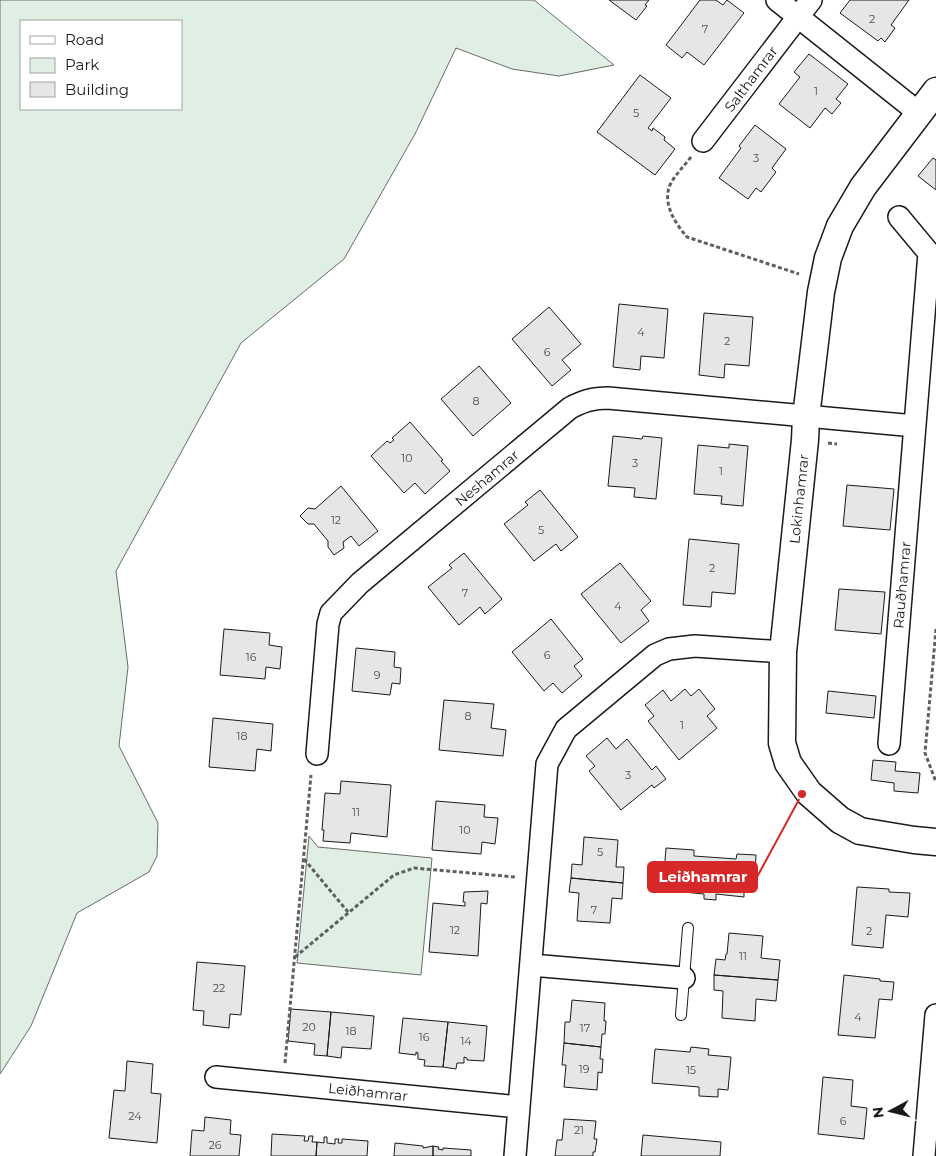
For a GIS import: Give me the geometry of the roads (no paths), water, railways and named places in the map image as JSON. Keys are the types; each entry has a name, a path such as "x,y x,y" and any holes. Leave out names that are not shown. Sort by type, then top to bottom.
{"street":[{"path":"777,0 805,8 919,113"},
{"name":"Salthamrar","path":"703,141 805,8"},
{"name":"Lokinhamrar","path":"936,91 863,187 840,226 828,258 820,292 783,652 782,743 788,763 809,794 830,813 860,830 936,842"},
{"name":"Rauðhamrar","path":"889,744 929,253 899,217"},
{"name":"Neshamrar","path":"316,754 328,624 332,613 360,583 570,408 583,401 595,398 608,398 806,417"},
{"path":"806,417 915,426"},
{"path":"515,1156 547,764 566,729 655,655 669,649 695,646 783,652"},
{"path":"531,965 684,978"},
{"path":"924,1156 936,1015"},
{"name":"Leiðhamrar","path":"216,1077 519,1107"}],"lane":[{"path":"681,1015 688,928"}],"place":[{"name":"Leiðhamrar","path":"802,794"}]}
